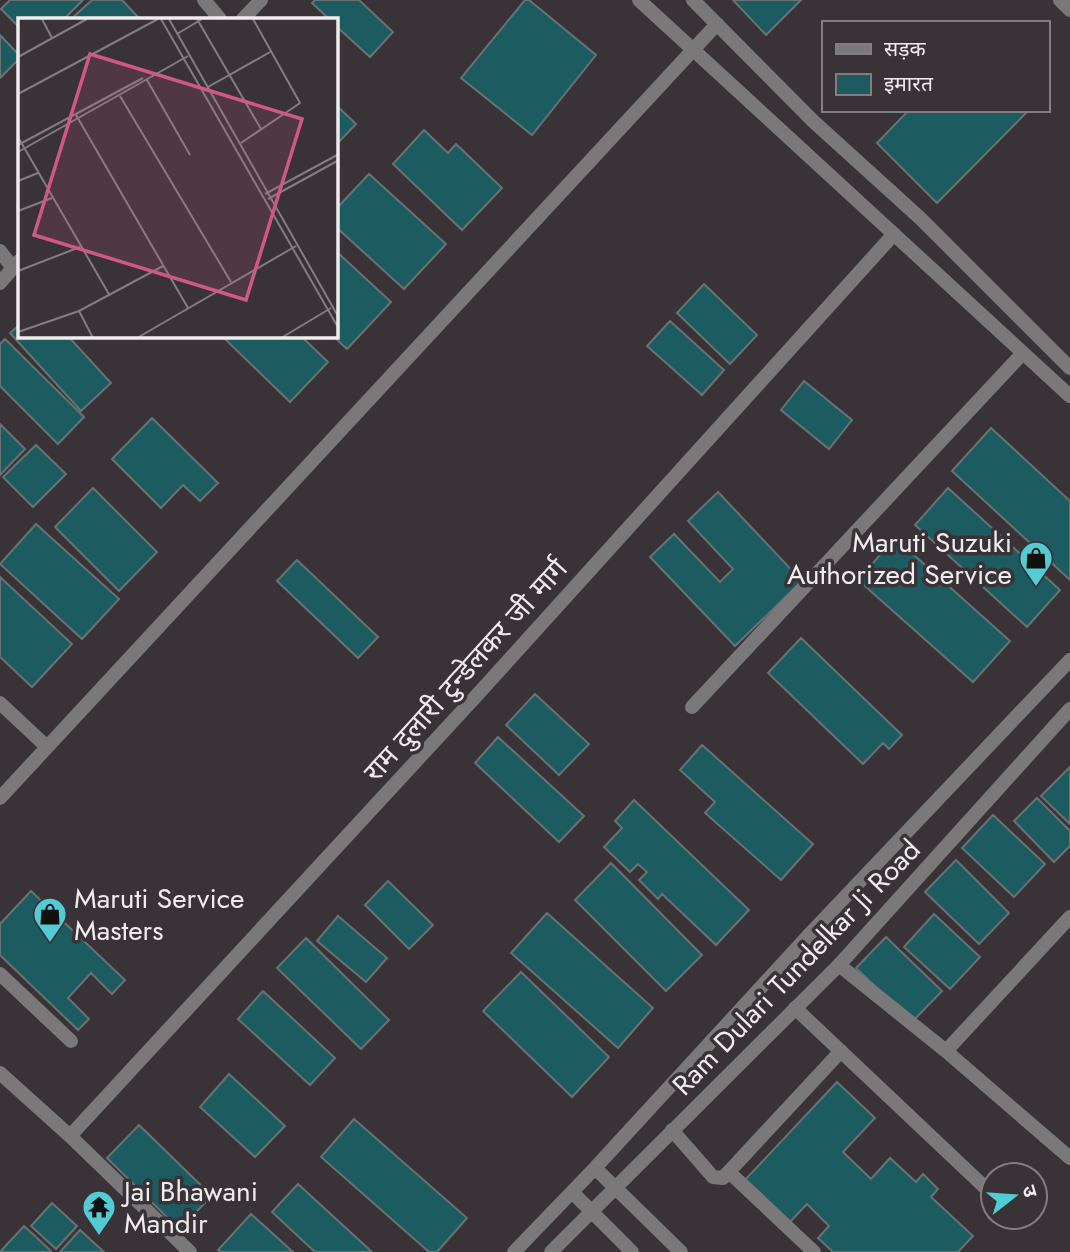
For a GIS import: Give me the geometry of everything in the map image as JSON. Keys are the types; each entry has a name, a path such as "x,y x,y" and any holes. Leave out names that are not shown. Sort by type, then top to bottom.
{"street":[{"path":"204,0 219,18"},
{"path":"244,18 261,0"},
{"path":"639,0 1070,396"},
{"path":"693,0 813,121 920,218 1070,368"},
{"path":"1060,0 1070,10"},
{"path":"0,797 717,24"},
{"name":"राम दुलारी टुन्डेलकर जी मार्ग","path":"70,1136 487,684 894,234"},
{"path":"0,251 16,264 0,282"},
{"path":"692,707 1023,353"},
{"name":"Ram Dulari Tundelkar Ji Road","path":"572,1192 817,926 1070,660"},
{"path":"0,702 47,747"},
{"name":"Ram Dulari Tundelkar Ji Road","path":"590,1212 839,965 1070,709"},
{"path":"946,1051 1070,917"},
{"path":"839,965 946,1051 1070,1158"},
{"path":"0,974 71,1041"},
{"path":"795,1008 979,1182"},
{"path":"672,1130 713,1177 723,1178 841,1051"},
{"path":"0,1073 70,1136 190,1252"},
{"path":"595,1168 681,1252"},
{"path":"729,1172 814,1252"},
{"path":"514,1252 572,1192 632,1252"},
{"path":"551,1252 590,1212"}],"building":[{"path":"10,0 83,0 65,18 18,18 18,26 1,9"},
{"path":"92,0 122,0 138,17 137,18 72,18"},
{"path":"315,0 359,0 393,32 370,57 338,28 338,18 328,18 312,3"},
{"path":"525,0 529,0 596,55 532,135 461,78"},
{"path":"733,0 801,0 766,35"},
{"path":"0,35 18,54 18,60 0,78"},
{"path":"338,107 356,124 338,143"},
{"path":"907,112 1027,112 937,203 877,143"},
{"path":"424,130 448,153 456,144 502,188 462,230 393,164"},
{"path":"369,174 446,244 404,289 338,229 338,207"},
{"path":"338,253 391,302 347,349 335,338 338,338"},
{"path":"704,284 757,335 730,364 677,313"},
{"path":"670,321 724,370 702,395 647,346"},
{"path":"18,326 18,338 70,338 111,383 81,411 10,333"},
{"path":"224,338 303,338 328,362 290,402"},
{"path":"5,339 84,417 58,444 0,386 0,344"},
{"path":"804,381 852,420 829,449 781,410"},
{"path":"152,418 218,483 200,501 183,485 161,508 112,459"},
{"path":"0,424 25,449 0,475"},
{"path":"991,428 1070,501 1070,580 952,471"},
{"path":"36,445 66,474 33,507 3,477"},
{"path":"93,488 157,552 119,591 55,527"},
{"path":"948,488 1060,590 1027,627 915,525"},
{"path":"718,492 802,581 735,646 650,557 674,534 720,582 733,569 688,521"},
{"path":"36,524 119,599 82,639 0,564"},
{"path":"895,538 1010,641 973,682 858,580"},
{"path":"297,560 378,637 358,658 277,581"},
{"path":"0,577 72,644 32,687 0,657"},
{"path":"801,638 902,735 889,749 883,743 863,764 768,673"},
{"path":"535,694 589,744 559,775 506,725"},
{"path":"498,737 584,816 559,842 475,763"},
{"path":"702,745 813,844 781,880 705,813 715,802 680,770"},
{"path":"1070,767 1070,824 1041,796"},
{"path":"1037,798 1070,831 1070,846 1054,862 1014,821"},
{"path":"634,800 749,910 716,945 662,894 658,899 639,880 647,872 638,864 630,872 604,847 622,828 615,821"},
{"path":"993,815 1045,864 1014,897 962,848"},
{"path":"956,860 1009,913 979,944 925,892"},
{"path":"611,863 702,955 666,991 575,900"},
{"path":"388,881 433,925 409,949 365,905"},
{"path":"31,891 125,980 112,994 91,973 68,998 89,1019 78,1030 0,955 0,924"},
{"path":"547,913 653,1008 618,1048 511,953"},
{"path":"934,914 980,957 950,989 904,947"},
{"path":"338,916 387,958 366,982 317,941"},
{"path":"886,937 942,991 912,1022 856,968"},
{"path":"306,938 389,1020 361,1049 277,968"},
{"path":"521,972 609,1057 572,1097 483,1011"},
{"path":"263,991 335,1058 310,1085 238,1019"},
{"path":"229,1074 285,1126 255,1157 200,1107"},
{"path":"837,1082 875,1118 843,1152 871,1179 890,1158 916,1182 923,1174 938,1189 931,1197 973,1236 958,1252 833,1252 818,1238 829,1226 807,1204 789,1223 744,1181"},
{"path":"354,1119 467,1218 437,1252 429,1252 321,1157"},
{"path":"139,1125 212,1196 179,1229 107,1158"},
{"path":"298,1184 372,1252 315,1252 272,1212"},
{"path":"52,1203 77,1226 56,1249 31,1226"},
{"path":"251,1214 293,1252 218,1250"},
{"path":"24,1226 51,1251 0,1252"},
{"path":"80,1230 104,1252 60,1252"}],"place":[{"name":"Maruti Suzuki Authorized Service","path":"1036,588"},
{"name":"Maruti Service Masters","path":"50,944"},
{"name":"Jai Bhawani Mandir","path":"99,1237"}]}
